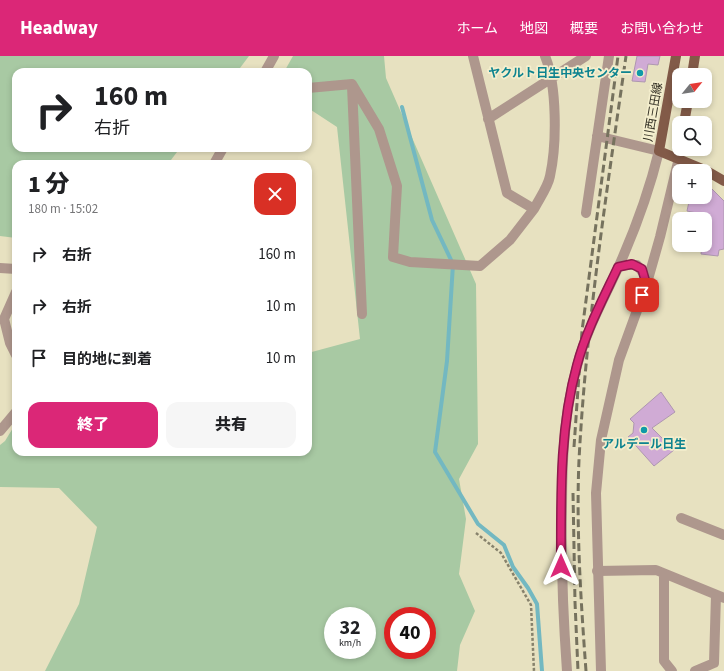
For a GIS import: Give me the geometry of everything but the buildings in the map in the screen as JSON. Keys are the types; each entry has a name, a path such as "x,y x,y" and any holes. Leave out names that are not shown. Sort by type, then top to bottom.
{"main road":[{"name":"川西三田線","path":"672,152 659,151 676,56"},
{"path":"693,68 695,56"},
{"name":"川西三田線","path":"684,156 724,181"}],"street":[{"path":"267,68 274,56"},
{"path":"473,56 507,193 534,209"},
{"path":"352,84 379,129 397,186 393,257 410,262 480,266 510,240 534,209 550,177 554,136 552,77 545,56"},
{"path":"488,119 586,56"},
{"path":"586,213 609,56"},
{"path":"312,88 352,84"},
{"path":"352,84 362,314"},
{"path":"567,671 561,566 562,492 565,430 572,384 585,338 618,267 642,209 659,151 597,136"},
{"path":"601,671 596,494 601,440 619,360 646,283 660,237 678,156"},
{"path":"618,267 626,264 637,265 644,274 646,283"},
{"path":"0,268 12,269"},
{"path":"12,301 4,319 12,347"},
{"path":"0,431 12,417"},
{"path":"681,518 724,535"},
{"path":"597,571 656,570 720,597 714,663 695,671"},
{"path":"664,574 664,661 672,671"}],"path":[{"path":"476,533 501,553 531,605 534,671"}],"green space":[{"path":"0,56 249,56 240,68 12,68 12,152 177,152 171,160 12,160 12,238 0,236"},
{"path":"293,56 384,56 386,78 476,284 478,444 459,479 466,519 459,574 475,611 460,645 457,671 45,671 79,604 97,527 59,488 0,487 0,445 5,441 12,430 12,456 312,456 312,352 360,339 337,127 312,111 312,68 286,68"}],"waterway":[{"path":"402,107 432,220 453,264 447,361 435,452 478,524 504,545 513,567 537,604 542,671"}],"railway":[{"path":"574,447 582,331 618,56"},
{"path":"586,671 578,512 582,409 598,258 626,56"},
{"path":"573,493 578,671"}],"place":[{"name":"ヤクルト日生中央センター","path":"640,73"},
{"name":"アルデール日生","path":"644,430"}],"route":[{"path":"561,566 563,452 565,430 572,384 585,338 618,267 626,264 632,264 637,265 642,269 646,283 642,295"}]}
